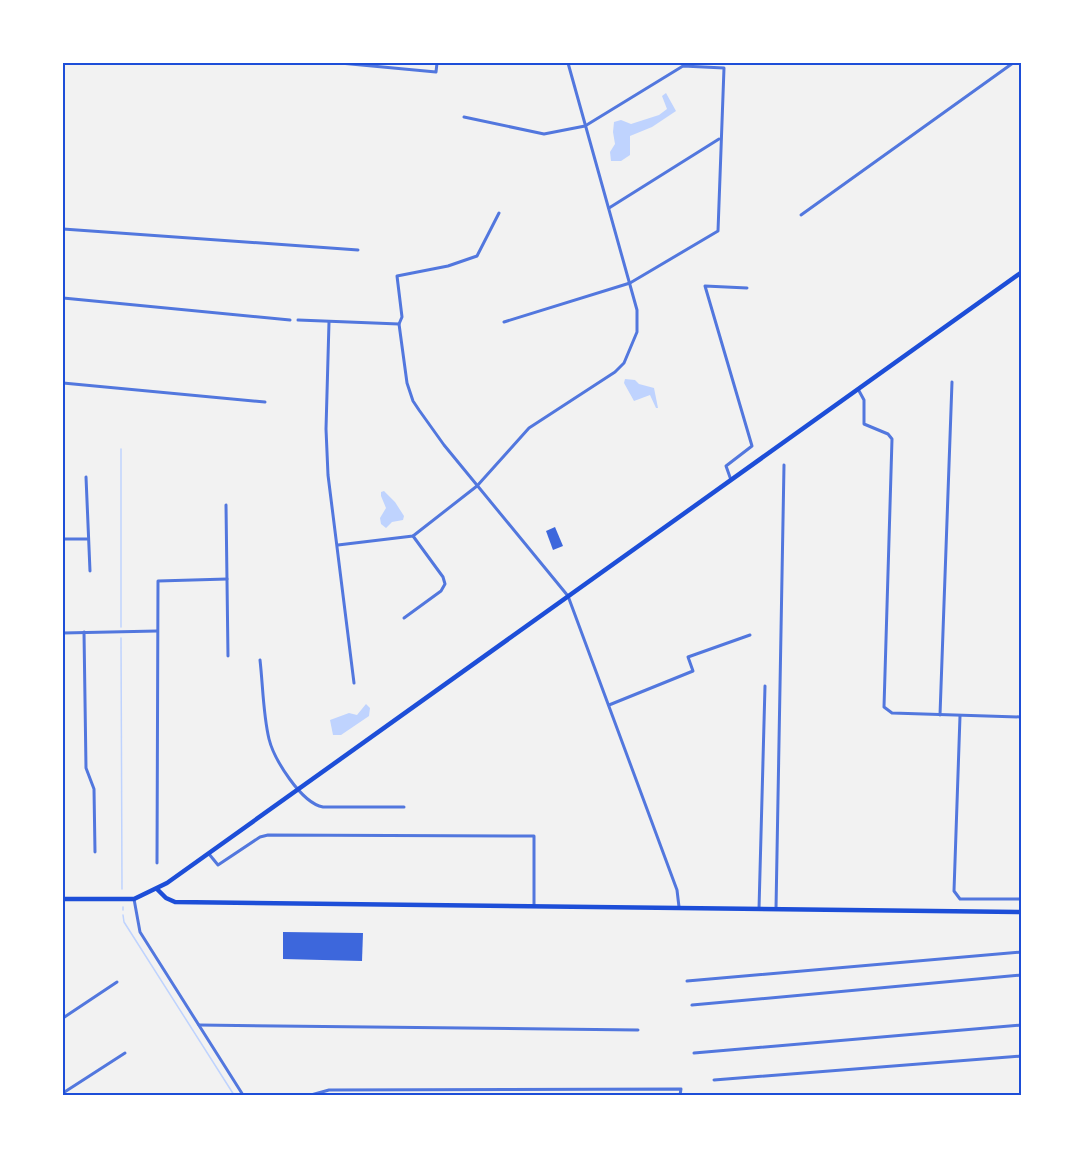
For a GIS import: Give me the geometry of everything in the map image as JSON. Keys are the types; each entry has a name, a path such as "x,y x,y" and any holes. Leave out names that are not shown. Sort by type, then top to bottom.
{"main road":[{"path":"63,899 134,898 157,889 1022,272"},
{"path":"157,889 166,898 175,902 1022,912"}],"street":[{"path":"339,63 436,72 437,63"},
{"path":"338,545 413,536 477,486 530,428 615,372 628,357 637,332 637,310 568,63"},
{"path":"801,215 1013,63"},
{"path":"464,117 544,134 585,126 683,66 724,68 718,231 630,284 504,322"},
{"path":"609,208 720,139"},
{"path":"499,213 477,256 448,266 397,276 402,317 399,324 406,374 413,401 477,486 568,596 677,890 680,907"},
{"path":"63,229 358,250"},
{"path":"731,480 726,465 752,446 705,286 747,288"},
{"path":"63,298 290,320"},
{"path":"298,320 399,324"},
{"path":"329,322 326,429 328,475 354,682"},
{"path":"940,715 952,382"},
{"path":"63,383 265,402"},
{"path":"858,389 864,400 864,424 888,434 892,439 884,707 892,713 1022,717"},
{"path":"776,909 784,465"},
{"path":"86,477 90,571"},
{"path":"226,505 228,656"},
{"path":"404,618 441,591 445,584 443,577 413,536"},
{"path":"63,539 87,539"},
{"path":"157,863 158,581 227,579"},
{"path":"63,633 157,631"},
{"path":"84,632 86,768 94,789 95,852"},
{"path":"609,705 693,671 688,657 750,635"},
{"path":"260,660 269,740 275,754 309,802 320,807 404,807"},
{"path":"759,909 765,686"},
{"path":"960,716 954,891 960,899 1022,899"},
{"path":"207,853 218,865 261,837 268,835 534,836 534,906"},
{"path":"134,898 140,932 243,1095"},
{"path":"687,981 1022,952"},
{"path":"692,1005 1022,975"},
{"path":"63,1018 117,982"},
{"path":"199,1025 638,1030"},
{"path":"694,1053 1022,1025"},
{"path":"63,1093 125,1053"},
{"path":"714,1080 1022,1056"},
{"path":"311,1095 329,1090 681,1089 680,1095"}],"water":[{"path":"666,93 676,111 652,127 630,136 630,155 621,161 611,161 610,152 615,144 614,122 621,120 631,124 659,115 667,109 662,96"},
{"path":"625,379 635,380 639,384 654,388 658,408 650,395 634,401 624,383"},
{"path":"384,491 404,516 403,520 392,522 386,528 381,524 380,518 386,508 381,496 381,492"},
{"path":"366,704 370,708 369,716 341,735 333,735 330,720 349,713 357,715"}],"building":[{"path":"555,527 563,546 553,550 546,531"},
{"path":"283,932 363,933 362,961 283,959"}],"waterway":[{"path":"121,449 121,627"},
{"path":"121,638 122,889"},
{"path":"123,915 124,922 234,1095"}]}
